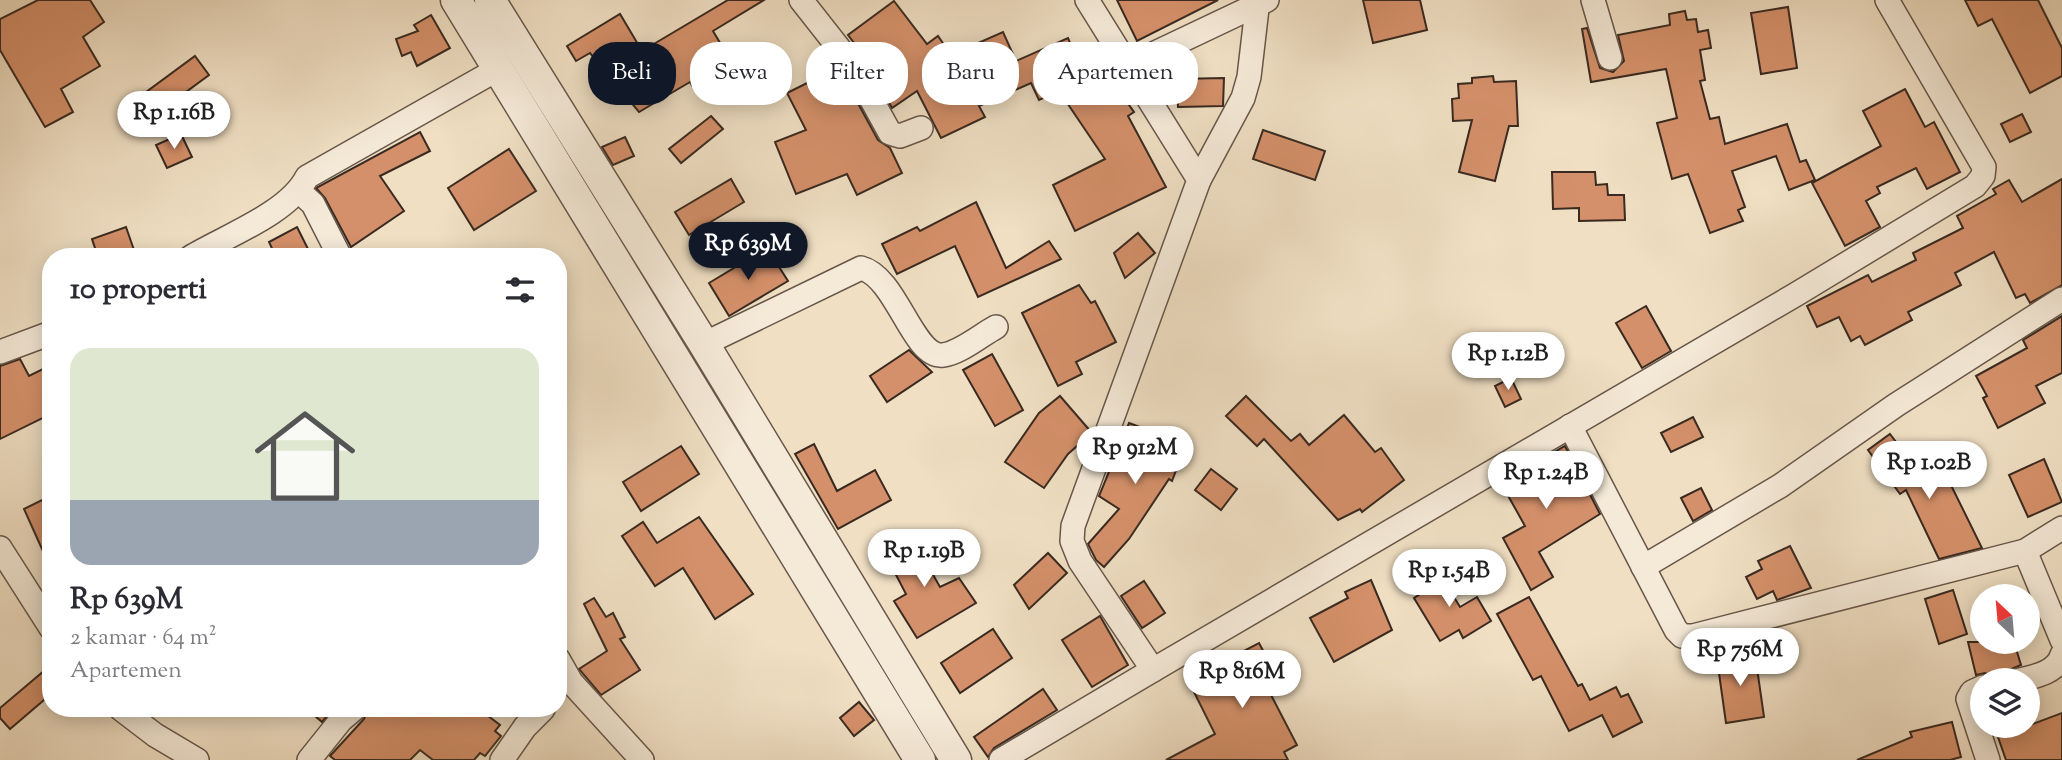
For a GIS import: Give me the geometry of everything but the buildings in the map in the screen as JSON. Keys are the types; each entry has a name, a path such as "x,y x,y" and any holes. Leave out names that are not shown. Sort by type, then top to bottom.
{"street":[{"path":"456,0 920,760"},
{"path":"490,0 704,344 956,760"},
{"path":"801,0 853,66 890,133 900,136 921,128"},
{"path":"1087,0 1115,42"},
{"path":"1593,0 1610,58"},
{"path":"1001,760 1975,186 1983,176 1984,167 1887,0"},
{"path":"1177,42 1261,1"},
{"path":"1153,670 1080,561 1072,541 1073,526 1199,180 1242,98 1249,77 1261,1"},
{"path":"206,248 299,192 307,177 498,69"},
{"path":"1154,105 1199,180"},
{"path":"299,192 313,204 335,248"},
{"path":"704,344 862,268 874,271 883,281 923,346 934,354 944,355 996,327"},
{"path":"1643,567 1780,486 1896,405 2062,299"},
{"path":"0,352 42,336"},
{"path":"1570,426 1676,631 1682,636 1693,636 2025,551 2062,528"},
{"path":"0,548 42,614"},
{"path":"2025,551 2062,640"},
{"path":"2040,674 2060,662 2062,655"},
{"path":"567,690 642,760"},
{"path":"131,717 155,735 197,760"},
{"path":"309,760 345,717"},
{"path":"502,760 525,727 536,717"},
{"path":"1981,738 1989,760"}]}
